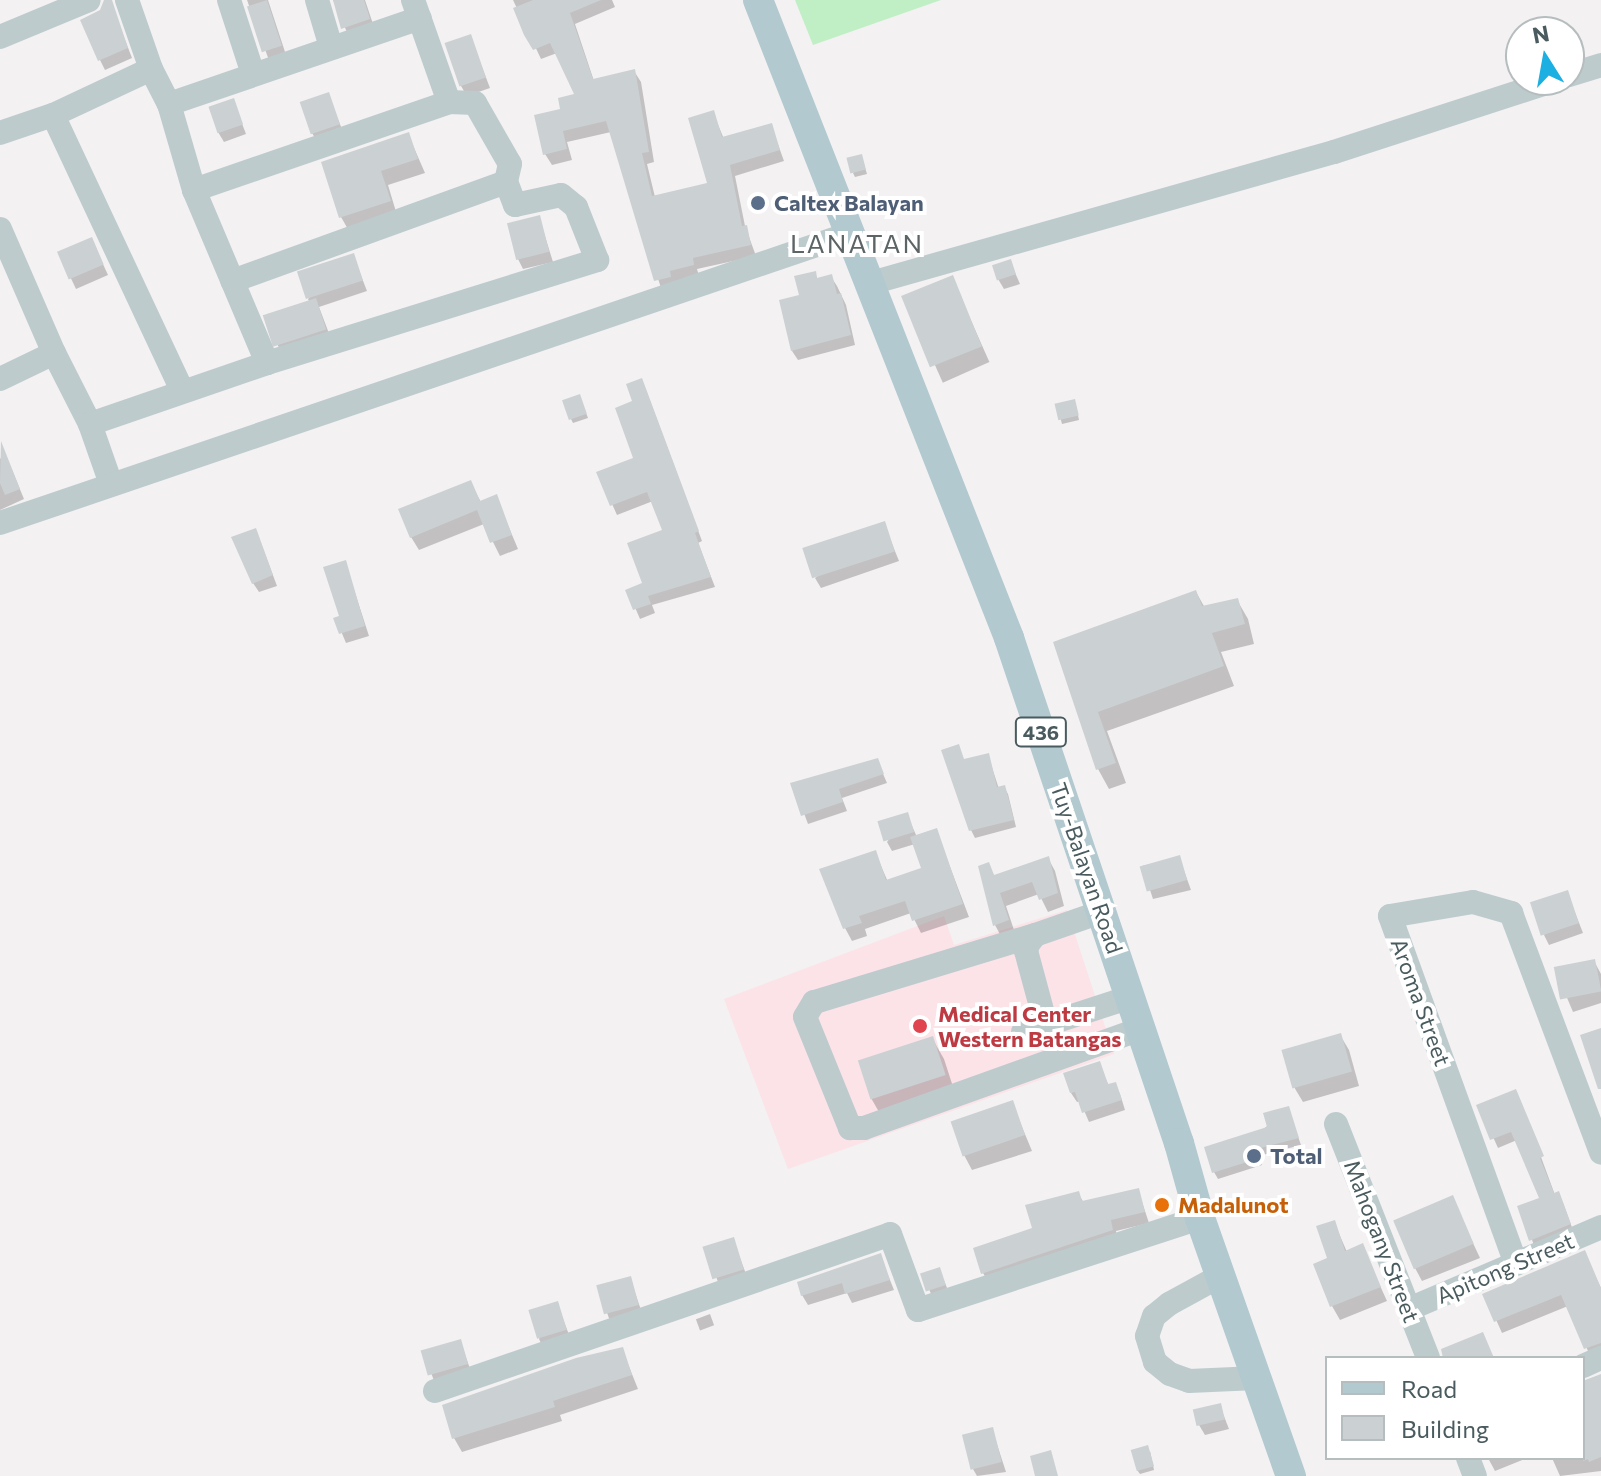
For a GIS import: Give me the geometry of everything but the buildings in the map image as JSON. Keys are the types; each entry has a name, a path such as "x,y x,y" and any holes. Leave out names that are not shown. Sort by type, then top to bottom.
{"main road":[{"name":"Tuy-Balayan Road","path":"758,0 1009,638 1131,997 1200,1218 1291,1476"}],"street":[{"path":"0,37 89,0"},
{"path":"127,0 151,69 169,104 194,190 267,363"},
{"path":"229,0 253,74"},
{"path":"317,0 331,47"},
{"path":"169,104 331,47 417,9 449,102"},
{"path":"0,133 53,115 151,69"},
{"path":"871,283 1334,152 1506,96"},
{"path":"90,424 267,363 597,260 576,207 561,195 515,205 506,182 510,164 475,103 449,102 194,190"},
{"path":"53,115 182,391"},
{"path":"232,281 506,182"},
{"path":"0,229 8,268 90,424 111,484"},
{"path":"0,523 849,234"},
{"path":"0,379 54,353"},
{"name":"Aroma Street","path":"1516,1264 1390,916 1473,902 1511,913 1601,1153"},
{"path":"1101,912 814,1002 805,1017 850,1128 864,1128 1141,1029"},
{"path":"1035,935 1026,951 1034,1028 1131,997"},
{"name":"Mahogany Street","path":"1336,1124 1427,1356"},
{"path":"435,1391 890,1234 918,1310 1200,1218"},
{"name":"Apitong Street","path":"1409,1309 1601,1227"},
{"path":"1222,1275 1169,1304 1154,1316 1147,1336 1155,1362 1170,1374 1189,1381 1257,1378"}],"shaded area":[{"name":"Medical Center Western Batangas","path":"1067,910 1114,1054 788,1169 724,999 944,916 954,945"}],"green space":[{"path":"795,0 941,0 813,45"}],"place":[{"name":"Caltex Balayan","path":"758,203"},
{"name":"Medical Center Western Batangas","path":"920,1026"},
{"name":"Total","path":"1254,1156"},
{"name":"Madalunot","path":"1162,1205"}],"district":[{"name":"LANATAN","path":"857,243"}]}
